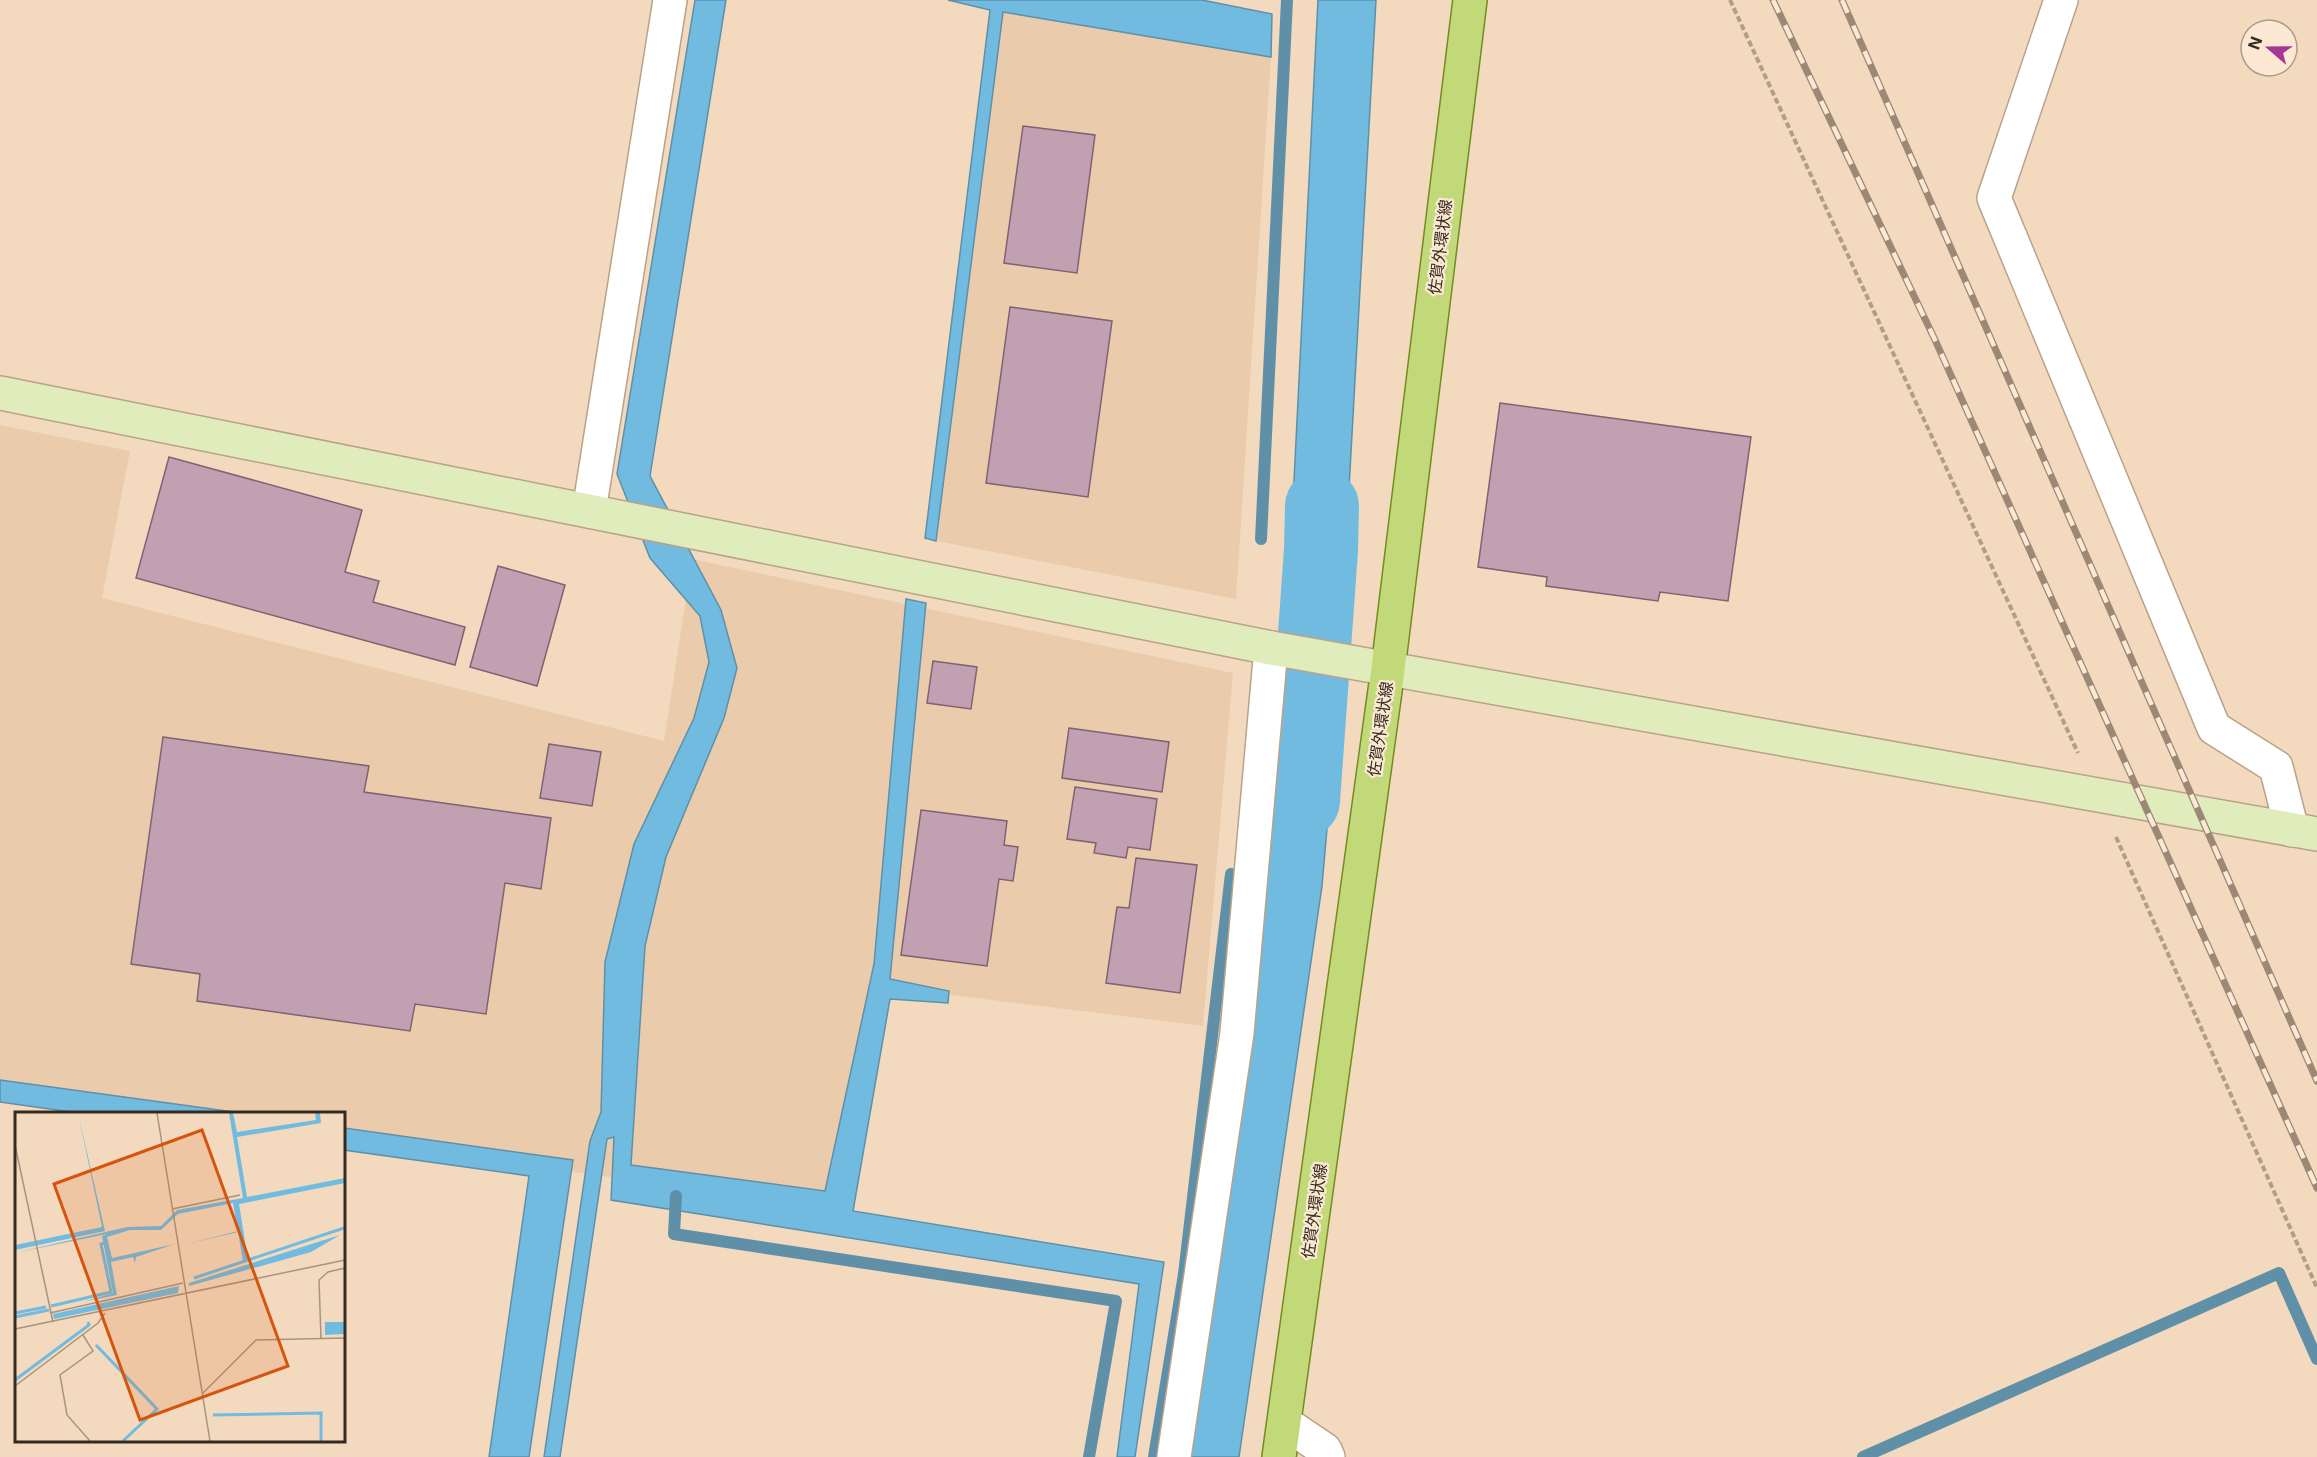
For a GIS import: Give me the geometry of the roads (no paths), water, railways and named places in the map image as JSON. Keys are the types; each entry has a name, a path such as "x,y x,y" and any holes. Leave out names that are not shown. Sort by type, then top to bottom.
{"main road":[{"name":"佐賀外環状線","path":"1279,1457 1388,669 1470,0"}],"street":[{"path":"589,511 670,0"},
{"path":"2061,0 1994,198 2214,728 2276,767 2304,832"},
{"path":"0,393 1271,648 2304,832"},
{"path":"1174,1457 1237,1034 1271,648"},
{"path":"1285,1423 1324,1450 1328,1457"}],"water":[{"path":"695,0 726,0 650,476 721,610 737,668 724,718 666,857 645,946 631,1165 825,1191 874,964 906,599 926,603 890,979 949,991 948,1003 890,999 853,1211 1164,1262 1135,1457 1117,1457 1139,1284 611,1200 614,1137 607,1139 560,1457 544,1457 590,1141 601,1112 605,962 634,844 694,718 709,662 700,616 650,558 617,474"},
{"path":"948,0 1202,0 1272,14 1271,57 1003,12 936,541 925,538 990,10"},
{"path":"1318,0 1376,0 1343,597 1315,608 1288,601"},
{"path":"1283,695 1308,697 1336,725 1322,886 1239,1457 1186,1457"},
{"path":"0,1080 234,1112 71,1112 0,1102"},
{"path":"345,1128 573,1160 529,1457 489,1457 529,1176 345,1150"}],"waterway":[{"path":"1261,539 1287,0"},
{"path":"1303,801 1321,550 1322,506"},
{"path":"1154,1457 1184,1274 1231,874"},
{"path":"676,1196 674,1234 1116,1301 1089,1457"},
{"path":"1863,1457 2279,1273 2317,1359"}],"railway":[{"path":"1773,0 1936,342 2317,1188"},
{"path":"1842,0 2317,1081"}]}
